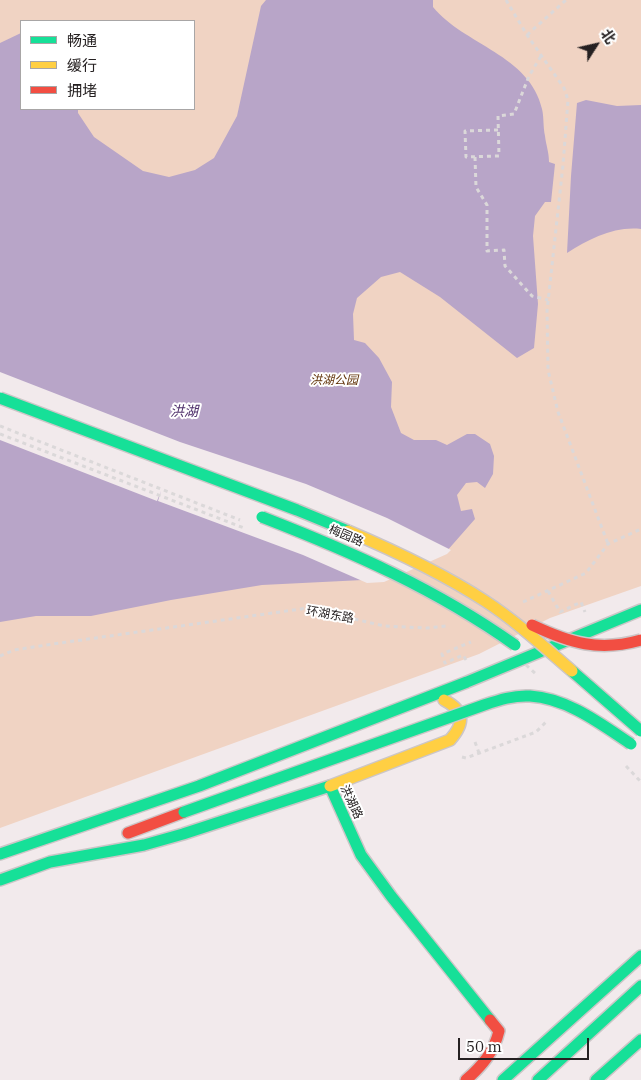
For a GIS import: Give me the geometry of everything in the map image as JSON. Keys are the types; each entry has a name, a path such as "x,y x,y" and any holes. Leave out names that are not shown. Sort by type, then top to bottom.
{"main road":[{"name":"梅园路","path":"0,398 366,537 408,556 480,597 580,677 641,731"},
{"name":"梅园路","path":"254,514 357,555 435,594 496,631 544,667"},
{"path":"480,597 556,636 579,644 594,646 614,645 641,640"},
{"path":"0,854 199,786 532,656 641,610"},
{"path":"532,656 582,687 637,747"},
{"path":"50,862 184,812 484,705 515,696 541,699 566,705 598,722 637,747"},
{"path":"330,786 450,740 458,732 461,725 461,717 458,711 446,701 424,699"},
{"path":"589,704 637,747"},
{"name":"洪湖路","path":"0,880 50,862 152,843 330,786 361,855 391,896 499,1031 496,1045 487,1061 466,1080"},
{"path":"503,1080 641,956"},
{"path":"538,1080 641,986"},
{"path":"596,1080 641,1040"}],"path":[{"path":"506,0 527,36 564,88 568,100 548,300 548,370 558,412 608,544"},
{"path":"527,36 566,0"},
{"path":"498,130 465,131 466,157 499,156 498,116 514,114 529,76 541,56"},
{"path":"475,157 476,187 486,205 487,251 504,250 504,266 532,296 548,300"},
{"path":"520,604 586,573 608,544 641,529"},
{"path":"548,591 560,612 581,602 585,612"},
{"name":"环湖东路","path":"0,656 14,650 43,645 106,638 198,622 308,608 384,626 427,628 453,626"},
{"path":"464,655 445,663 442,654 477,639"},
{"path":"466,758 536,732 549,720"}],"green space":[{"name":"洪湖公园","path":"0,0 641,0 641,586 550,618 479,654 0,828"}],"water":[{"name":"洪湖","path":"266,0 433,0 433,7 446,20 510,63 524,76 535,91 543,112 544,133 549,162 555,164 551,202 545,202 535,216 533,236 538,304 534,348 517,358 440,297 400,272 381,277 357,298 353,314 354,340 365,343 379,358 392,382 391,407 401,433 414,440 436,440 447,445 467,434 475,434 490,444 494,456 493,474 485,488 477,482 466,483 457,495 461,511 472,509 475,519 446,552 383,579 262,585 91,616 36,616 0,622 0,43 20,33 20,110 78,110 78,113 94,137 143,171 169,177 195,170 214,158 237,116 261,6"},
{"path":"586,100 617,106 641,105 641,229 621,230 602,235 567,253 577,103"}],"pier":[{"path":"0,372 180,442 306,484 387,518 451,550 447,554 384,582 367,583 303,555 158,501 161,491 157,501 0,440"}],"traffic: fast":[{"path":"0,398 348,531"},
{"path":"262,517 393,573 455,606 515,645"},
{"path":"0,854 199,786 467,682 641,610"},
{"path":"572,671 641,731"},
{"path":"184,812 484,705 512,697 530,696 544,698 570,707 608,728 631,744"},
{"path":"0,880 50,862 144,845 183,834 330,786 361,855 391,896 490,1020"},
{"path":"503,1080 641,956"},
{"path":"538,1080 641,986"},
{"path":"596,1080 641,1040"}],"traffic: slow":[{"path":"348,531 418,563 469,591 530,634 572,671"},
{"path":"330,786 450,740 458,728 460,718 456,708 444,700"}],"traffic: jam":[{"path":"532,625 559,637 585,644 612,645 641,640"},
{"path":"128,833 184,812"},
{"path":"466,1080 487,1058 497,1039 499,1031 490,1020"}]}
